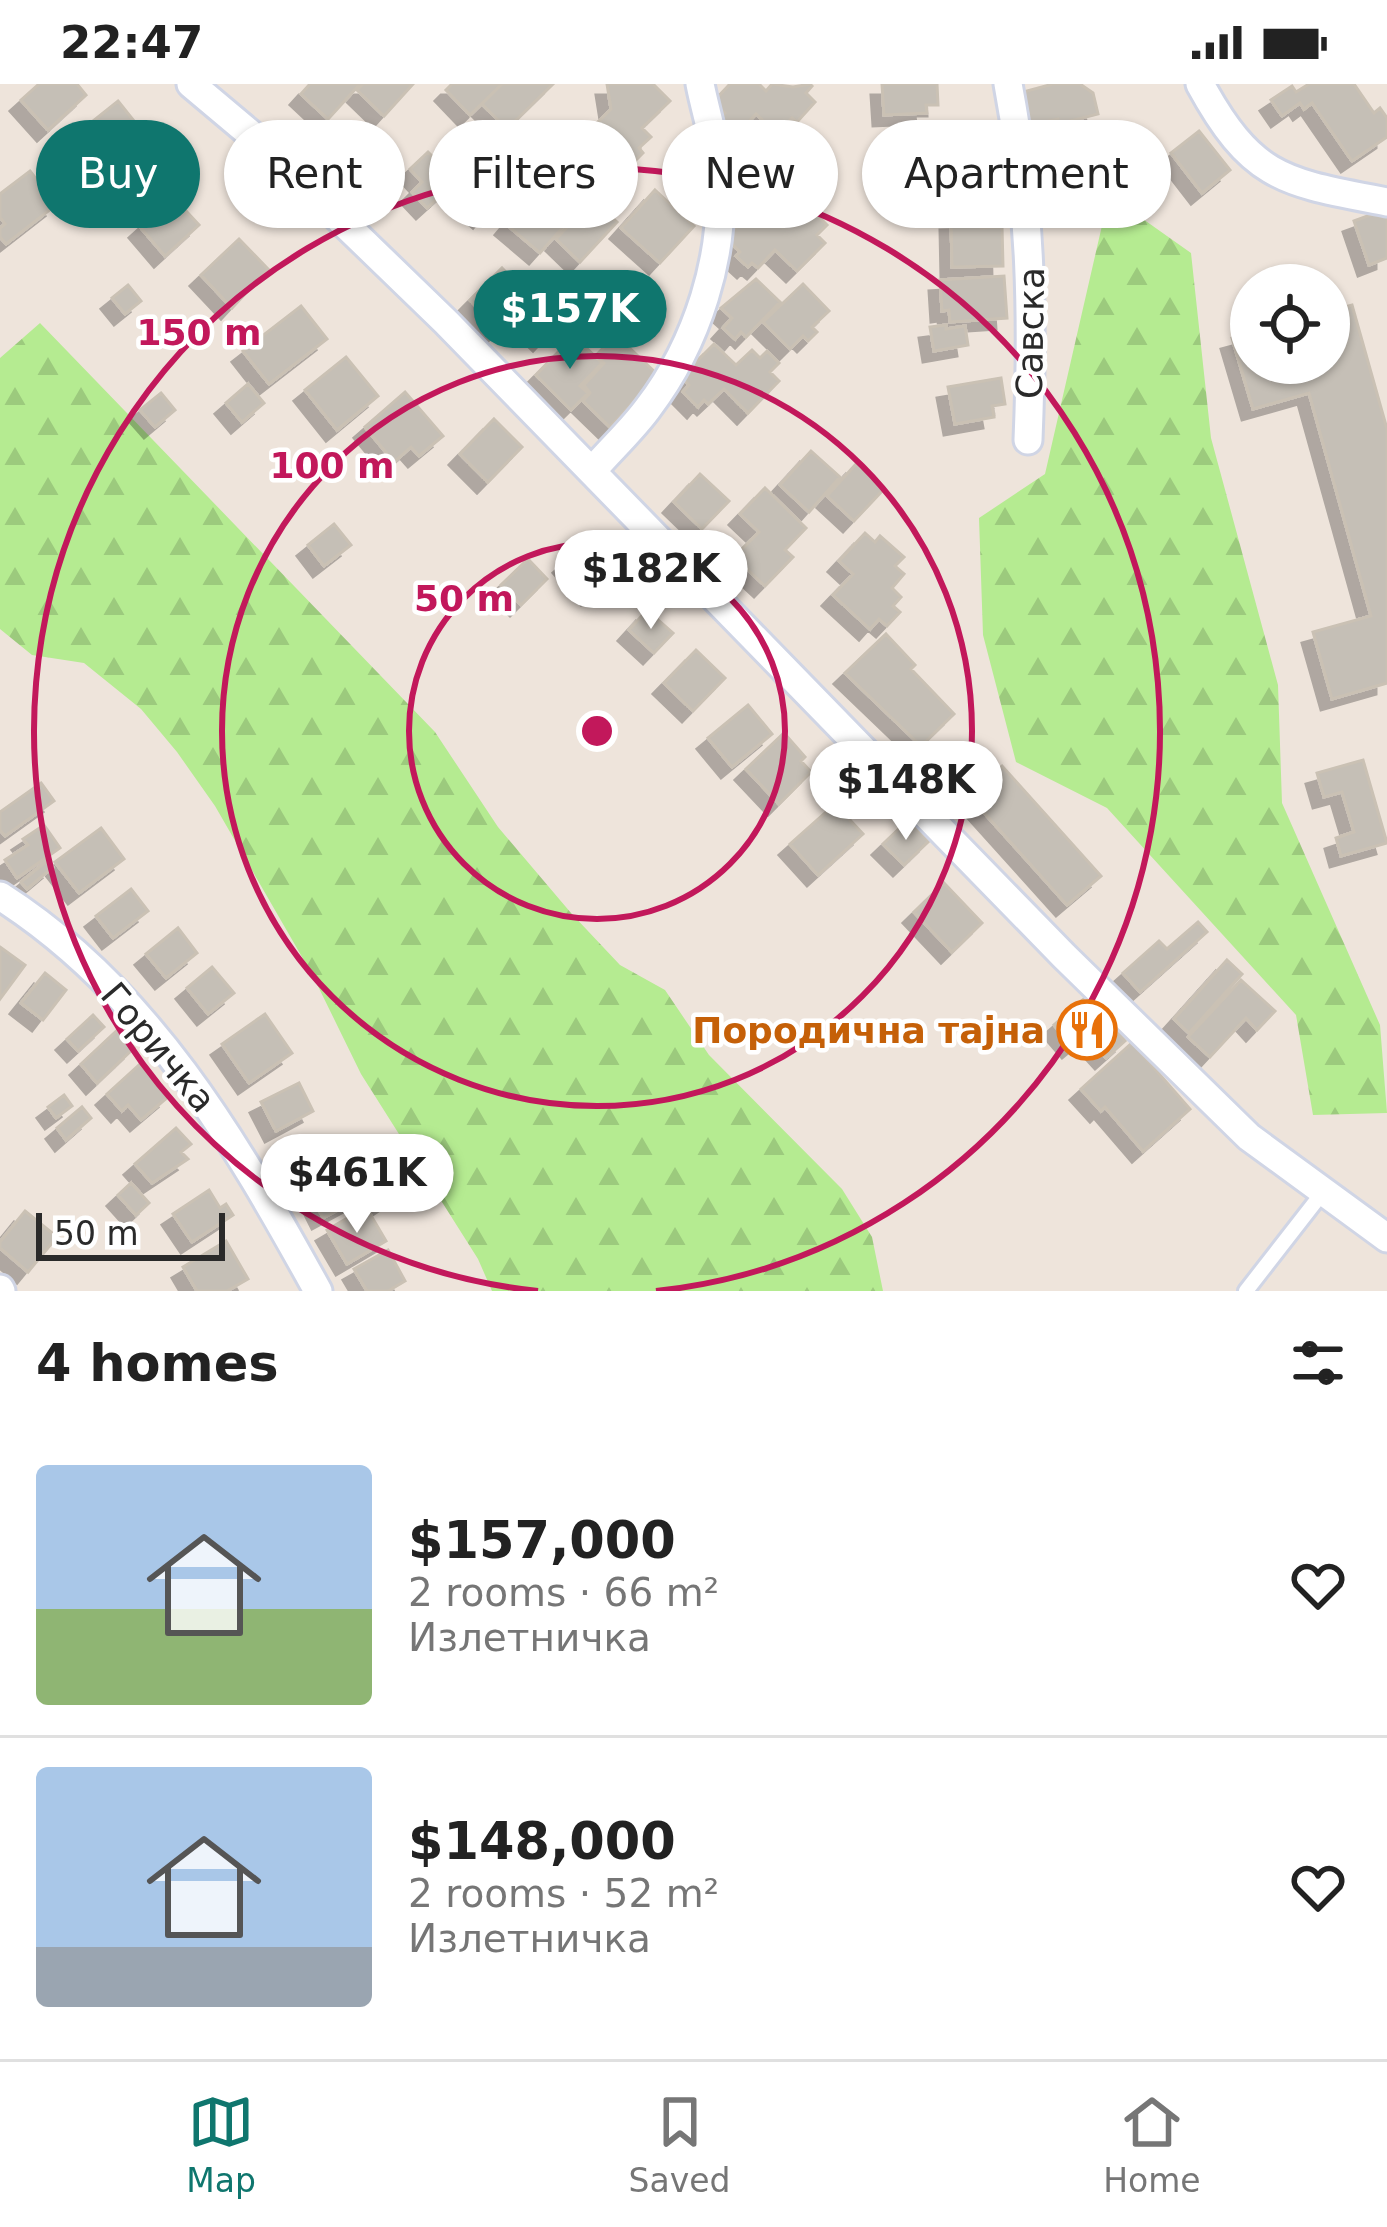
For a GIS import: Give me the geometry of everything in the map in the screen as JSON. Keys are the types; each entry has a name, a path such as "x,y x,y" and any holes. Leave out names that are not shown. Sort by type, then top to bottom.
{"street":[{"path":"191,84 260,142 593,470 1064,956 1249,1137 1387,1238"},
{"path":"593,470 649,407 699,321 716,238 719,189 700,84"},
{"name":"Савска","path":"1008,84 1022,154 1032,267 1028,440"},
{"path":"1200,84 1233,136 1262,166 1315,188 1387,202"},
{"name":"Горичка","path":"0,896 121,994 165,1046 223,1126 318,1291"}],"lane":[{"path":"1246,1291 1323,1192"}],"green space":[{"path":"1101,228 1156,228 1191,253 1211,438 1278,685 1282,803 1380,1025 1387,1113 1313,1115 1296,1015 1107,808 1016,762 983,635 979,518 1045,474"},
{"path":"40,323 435,732 498,827 571,913 620,965 665,990 709,1055 842,1189 872,1237 883,1291 492,1291 478,1259 361,1074 313,976 215,806 177,752 141,709 84,663 32,655 0,629 0,358"}],"building":[{"path":"39,84 77,84 86,95 59,120 39,120 21,100"},
{"path":"310,84 360,84 328,119 301,94"},
{"path":"363,84 413,84 384,116 357,90"},
{"path":"452,84 502,84 470,115 446,90"},
{"path":"502,84 553,84 516,120 498,120 482,104"},
{"path":"607,84 653,84 670,101 642,128 651,137 639,148 643,153 638,158 638,120 600,120 611,109"},
{"path":"730,84 759,84 766,91 772,84 810,84 806,93 815,102 799,120 762,120 756,114 750,120 723,120 720,117 725,113 713,102"},
{"path":"882,84 937,84 938,105 926,105 927,113 884,115"},
{"path":"1053,84 1080,84 1093,93 1098,114 1075,120 1030,120 1023,92"},
{"path":"1309,84 1354,84 1374,113 1380,108 1387,118 1387,137 1352,161 1312,103 1304,109 1300,103 1282,116 1271,100 1292,86 1296,92"},
{"path":"118,101 133,120 94,120"},
{"path":"1199,131 1230,170 1202,193 1171,153"},
{"path":"428,152 427,208 412,192 422,182 410,169"},
{"path":"30,171 36,179 36,221 6,244 0,237 5,224 0,217 0,194"},
{"path":"655,190 662,196 662,228 692,228 660,263 621,228 638,228 638,209"},
{"path":"1387,209 1387,258 1369,265 1354,221"},
{"path":"141,228 196,228 165,256"},
{"path":"511,228 562,228 540,253"},
{"path":"566,228 611,228 580,262 556,239"},
{"path":"736,228 824,228 817,235 825,243 797,271 775,250 758,268 752,263 748,267 725,237"},
{"path":"951,228 1002,228 1003,266 952,267"},
{"path":"239,239 268,269 232,308 201,275"},
{"path":"502,268 530,297 499,330 470,300"},
{"path":"1004,276 1007,318 950,322 949,310 942,311 940,280"},
{"path":"756,279 780,302 746,337 741,332 735,339 723,328 732,318 721,308"},
{"path":"551,280 577,305 544,340 518,315"},
{"path":"803,284 829,311 812,327 817,332 808,341 803,336 790,349 763,322"},
{"path":"128,285 141,301 125,314 112,298"},
{"path":"301,306 327,339 269,384 243,351"},
{"path":"1350,306 1387,429 1387,683 1332,699 1313,632 1371,616 1309,393 1253,409 1246,384 1350,384"},
{"path":"946,325 946,329 965,326 968,345 934,351 930,327"},
{"path":"616,335 658,375 610,427 583,401 590,393 584,385 604,363 596,356"},
{"path":"574,336 602,363 580,386 588,393 571,410 536,375"},
{"path":"714,344 736,365 752,350 760,358 767,351 779,363 770,372 779,381 748,413 724,389 698,407 683,392 689,385 681,377"},
{"path":"346,357 378,396 337,430 305,390"},
{"path":"1001,378 1005,404 992,406 994,417 955,424 948,387"},
{"path":"248,384 264,403 242,422 226,403"},
{"path":"405,392 443,436 419,456 411,447 394,462 365,427"},
{"path":"161,393 175,410 155,427 140,410"},
{"path":"494,419 522,447 488,482 460,454"},
{"path":"811,451 840,477 809,512 780,485"},
{"path":"857,463 884,489 854,521 827,496"},
{"path":"700,474 729,501 702,529 674,502"},
{"path":"765,488 806,528 785,550 793,557 765,586 734,557 759,532 740,514"},
{"path":"334,524 351,545 324,566 308,545"},
{"path":"598,532 626,564 592,594 564,562"},
{"path":"865,533 875,542 880,536 904,557 895,566 904,574 892,588 901,597 893,606 900,612 887,626 879,619 870,629 833,595 853,574 839,561"},
{"path":"528,559 547,579 521,605 501,585"},
{"path":"647,610 673,633 654,653 629,630"},
{"path":"886,634 915,665 911,669 954,714 921,746 845,673"},
{"path":"696,650 725,678 693,711 664,683"},
{"path":"748,705 772,734 732,767 708,738"},
{"path":"784,733 805,757 801,761 811,772 779,804 746,769"},
{"path":"1363,760 1387,843 1341,856 1336,838 1354,832 1342,792 1324,797 1317,773"},
{"path":"1002,766 1101,876 1067,905 969,796"},
{"path":"41,783 54,801 5,836 0,830 0,812"},
{"path":"835,804 863,834 818,875 790,844"},
{"path":"908,820 929,841 904,865 883,844"},
{"path":"44,825 60,848 17,878 5,860 28,845 23,839"},
{"path":"101,828 124,859 79,893 55,862"},
{"path":"48,860 53,867 27,889 21,882"},
{"path":"944,883 982,923 952,952 914,912"},
{"path":"131,889 148,911 113,938 96,916"},
{"path":"1198,922 1207,932 1140,992 1123,973 1159,941 1167,949"},
{"path":"178,928 197,953 166,978 146,954"},
{"path":"0,947 25,965 0,999"},
{"path":"1227,960 1242,974 1189,1033 1174,1019"},
{"path":"212,967 234,993 208,1014 187,988"},
{"path":"45,973 66,990 43,1020 21,1003"},
{"path":"1241,980 1275,1011 1257,1030 1246,1018 1210,1057 1188,1037"},
{"name":"Породична тајна","path":"1086,997 1125,1041 1106,1058 1086,1036 1073,1047 1054,1025"},
{"path":"265,1014 292,1053 249,1083 222,1044"},
{"path":"93,1015 104,1027 78,1051 67,1039"},
{"path":"125,1023 136,1036 129,1043 134,1048 97,1083 81,1064"},
{"path":"1132,1043 1190,1109 1143,1151 1105,1107 1101,1111 1081,1089"},
{"path":"140,1064 169,1096 141,1120 128,1105 122,1111 107,1094"},
{"path":"299,1083 313,1111 276,1131 261,1102"},
{"path":"64,1095 72,1106 56,1118 48,1107"},
{"path":"82,1107 91,1118 66,1140 57,1128"},
{"path":"176,1128 191,1144 181,1152 188,1159 152,1183 135,1164"},
{"path":"339,1157 361,1191 357,1193 360,1198 323,1218 302,1176"},
{"path":"131,1183 149,1203 136,1215 118,1195"},
{"path":"390,1183 397,1195 382,1205 374,1194"},
{"path":"209,1190 220,1208 226,1204 233,1215 192,1242 173,1214"},
{"path":"366,1207 386,1241 347,1264 327,1230"},
{"path":"25,1211 57,1237 28,1272 0,1248"},
{"path":"226,1241 248,1279 227,1291 197,1291 183,1267"},
{"path":"388,1250 405,1281 388,1291 367,1291 354,1269"}],"place":[{"name":"Породична тајна","path":"1087,1030"}]}
